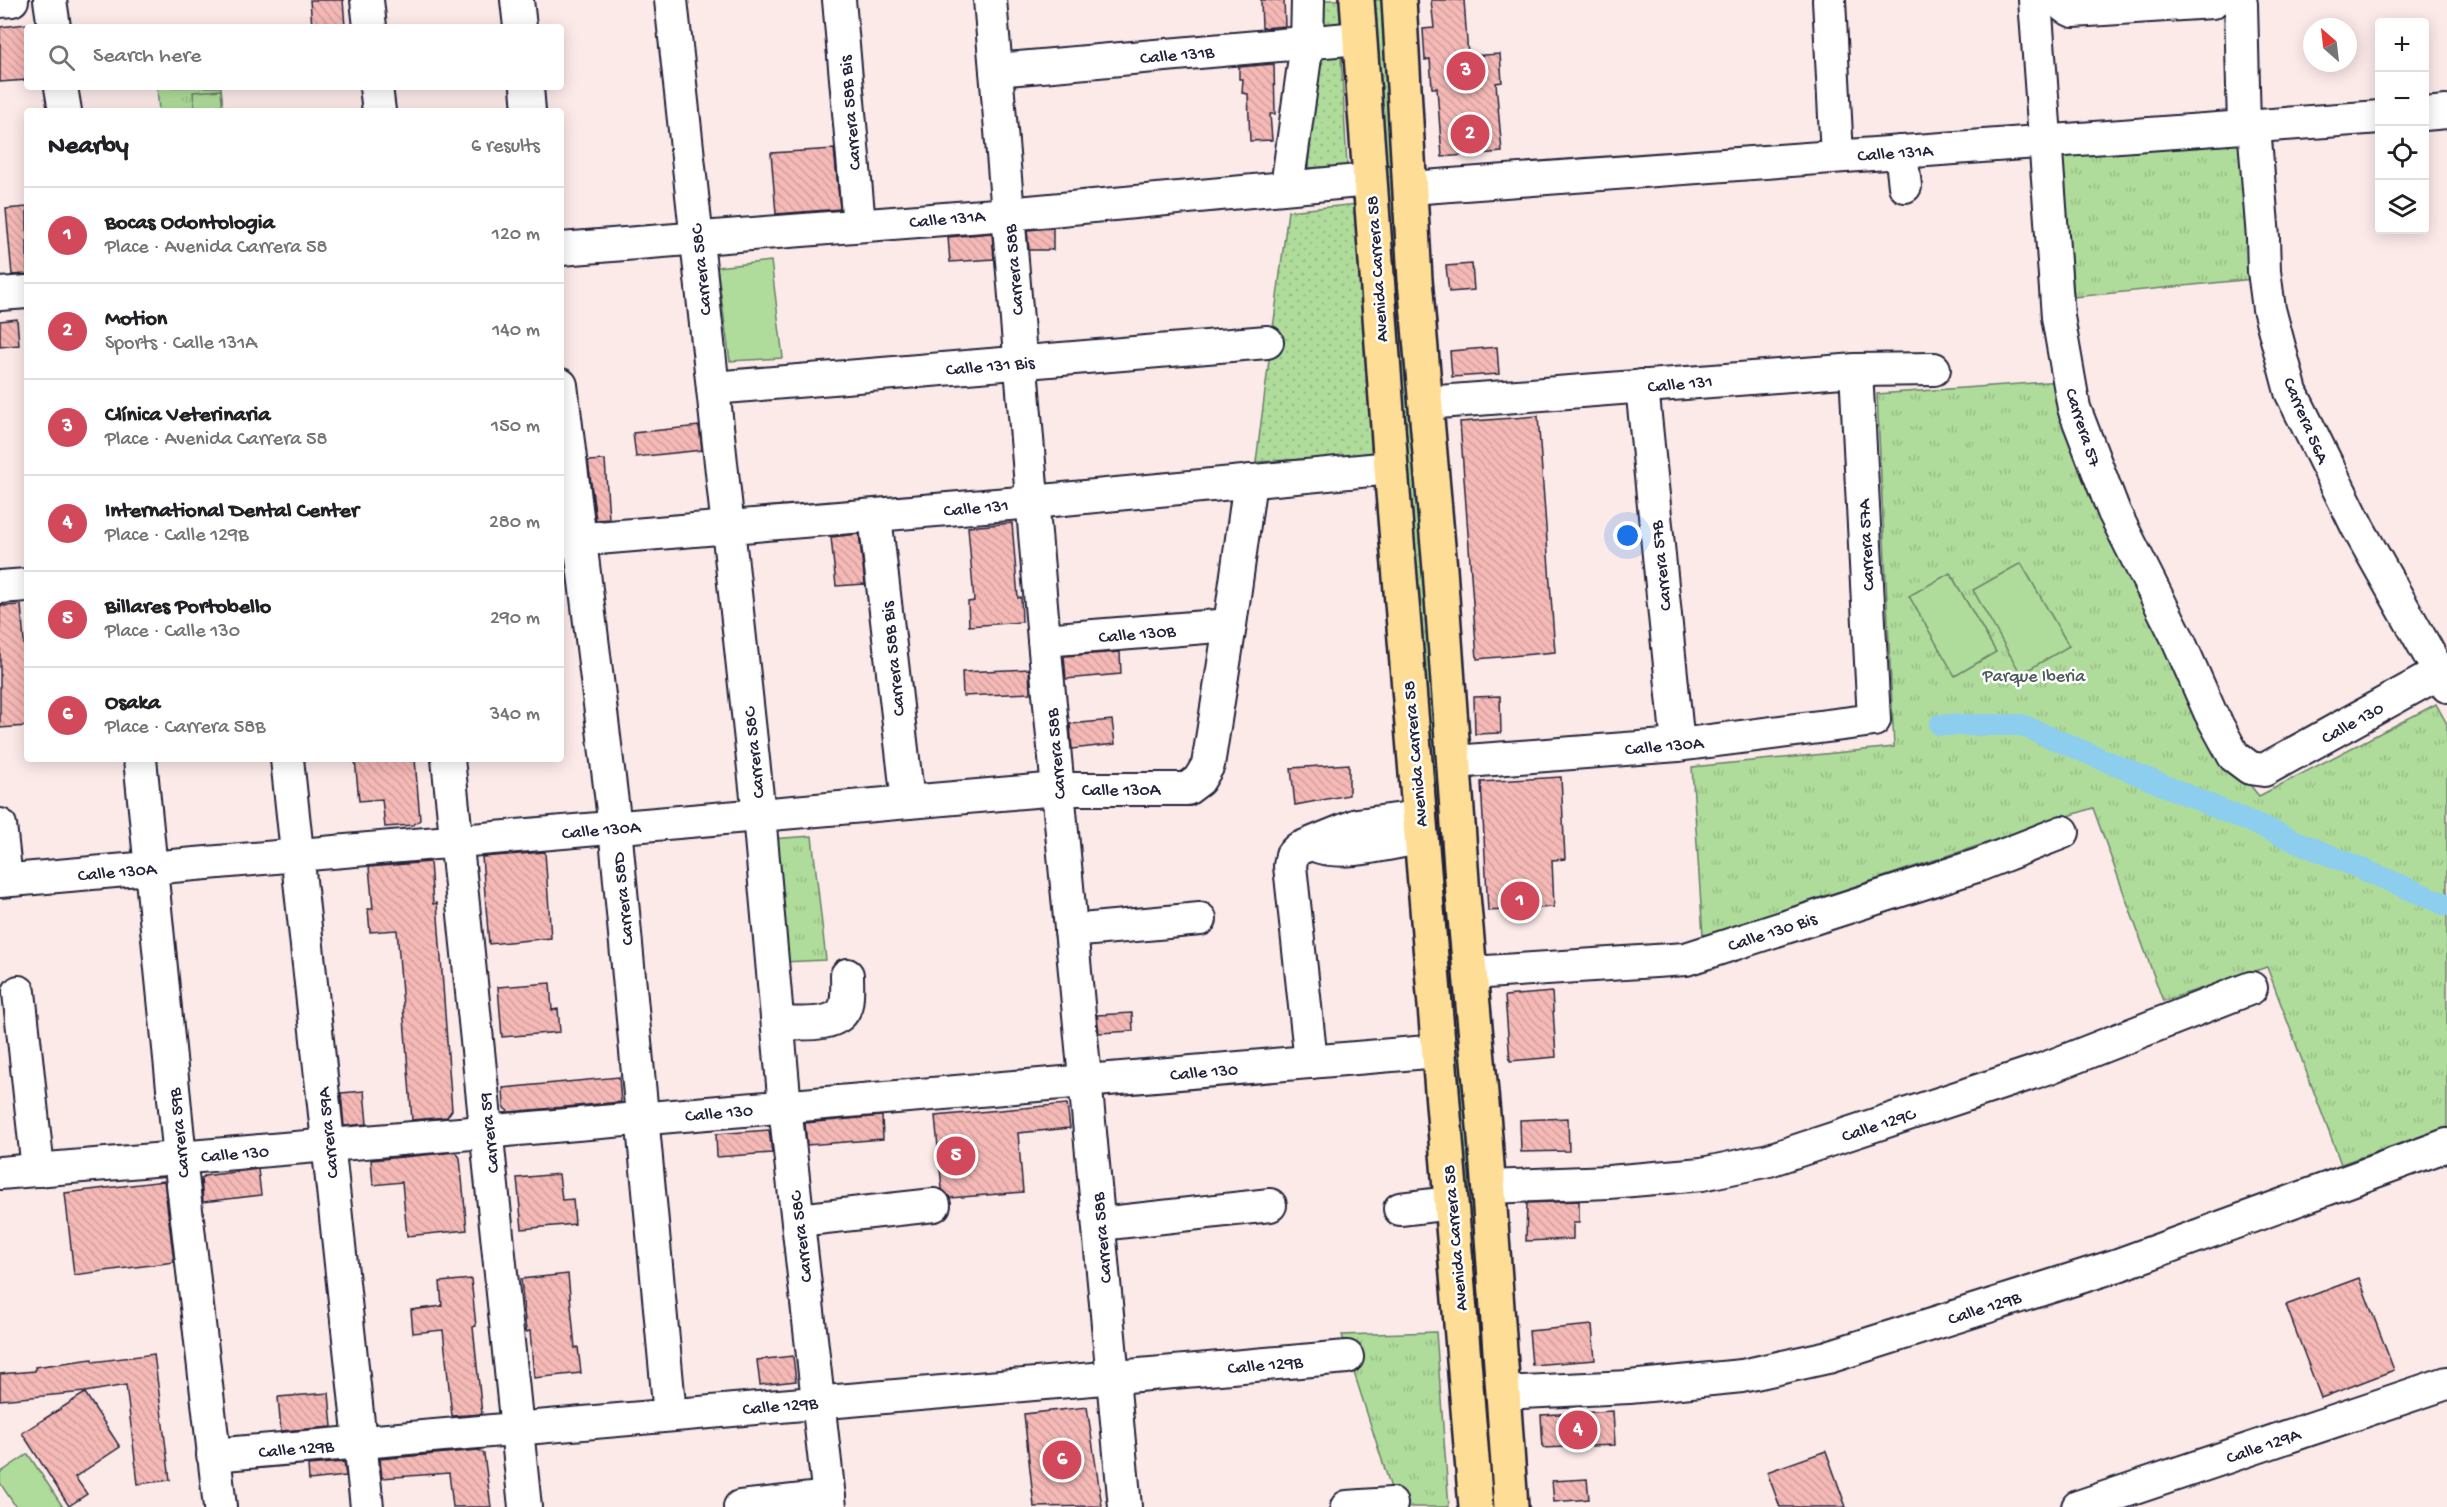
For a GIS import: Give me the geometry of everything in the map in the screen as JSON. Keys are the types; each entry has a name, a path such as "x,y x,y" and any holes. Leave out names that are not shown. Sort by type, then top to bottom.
{"main road":[{"name":"Avenida Carrera 58","path":"1357,0 1391,468 1476,1507"},
{"name":"Avenida Carrera 58","path":"1399,0 1410,188 1489,1188 1511,1507"}],"street":[{"path":"0,1 12,0"},
{"path":"50,0 54,24"},
{"path":"367,0 370,24"},
{"path":"517,0 520,24"},
{"name":"Carrera 58C","path":"671,0 759,815 785,1107 829,1502"},
{"name":"Carrera 58B Bis","path":"839,0 860,225"},
{"name":"Carrera 58B","path":"990,0 1044,640 1125,1507"},
{"path":"1287,188 1307,42 1308,0"},
{"path":"1829,0 1837,156"},
{"name":"Carrera 57","path":"2035,0 2058,317 2074,408 2114,512 2177,636 2210,712 2234,756 2250,768 2264,770"},
{"name":"Carrera 56A","path":"2058,0 2073,12 2237,3 2254,126 2264,271 2269,309 2291,392 2358,528 2443,679"},
{"name":"Calle 131B","path":"996,70 1359,38"},
{"path":"61,90 64,108"},
{"path":"376,90 379,108"},
{"path":"527,90 530,108"},
{"path":"2429,114 2447,112"},
{"name":"Calle 131A","path":"1410,188 2375,117"},
{"path":"1901,152 1905,186"},
{"name":"Calle 131A","path":"564,249 1008,214 1369,180"},
{"path":"0,294 24,292"},
{"name":"Calle 131 Bis","path":"713,388 1267,342"},
{"name":"Calle 131","path":"1426,403 1856,370 1934,369"},
{"name":"Carrera 57A","path":"1856,370 1874,720"},
{"name":"Carrera 57B","path":"1642,386 1678,745"},
{"name":"Carrera 58D","path":"564,437 570,540 615,827 670,1415"},
{"name":"Calle 131","path":"570,540 875,516 1391,468"},
{"path":"1230,625 1250,481"},
{"name":"Carrera 58B Bis","path":"875,516 908,802"},
{"path":"0,587 24,585"},
{"name":"Calle 130A","path":"3,880 1058,789 1187,789 1199,780 1208,765 1230,625"},
{"name":"Calle 130B","path":"1044,640 1230,625"},
{"name":"Calle 130","path":"2264,770 2443,679"},
{"name":"Calle 130A","path":"1454,762 1678,745 1874,720"},
{"name":"Carrera 59B","path":"140,762 180,1158 220,1507"},
{"name":"Carrera 59A","path":"287,762 367,1507"},
{"name":"Carrera 59","path":"448,762 525,1507"},
{"path":"0,825 3,880"},
{"path":"1311,1062 1290,866 1292,855 1298,849 1357,825 1420,828"},
{"name":"Calle 130 Bis","path":"1471,974 1686,958 1979,865 2063,832"},
{"path":"1071,931 1200,919"},
{"path":"778,1023 818,1023 836,1018 846,1005 847,975"},
{"name":"Calle 129C","path":"1489,1188 1609,1182 1735,1168 1769,1160 2047,1068 2251,988"},
{"path":"19,992 38,1170"},
{"name":"Calle 130","path":"0,1173 1439,1051"},
{"name":"Calle 129B","path":"1503,1393 1629,1388 1742,1376 1828,1357 2118,1264 2447,1145"},
{"path":"1400,1209 1452,1203"},
{"path":"798,1220 934,1205"},
{"path":"1100,1224 1270,1205"},
{"name":"Calle 129B","path":"213,1455 1114,1376 1347,1358"},
{"name":"Calle 129A","path":"2078,1507 2447,1383"},
{"path":"740,1507 829,1502"},
{"path":"1347,1507 1391,1504"}],"green space":[{"path":"1314,0 1344,0 1346,27 1314,31"},
{"path":"1373,0 1391,0 1498,1456 1474,1333"},
{"path":"1319,55 1341,55 1347,166 1308,168"},
{"path":"157,90 221,90 223,108 159,108"},
{"path":"221,90 223,108 195,108 193,92"},
{"path":"2243,143 2253,279 2074,297 2062,154"},
{"path":"1358,204 1373,455 1256,462 1288,211"},
{"path":"771,261 783,358 730,361 717,267"},
{"name":"Parque Iberia","path":"2061,381 2222,751 2259,796 2436,704 2447,724 2447,1127 2341,1164 2267,967 2163,1001 2093,808 1703,936 1692,767 1894,747 1877,394"},
{"path":"2021,563 2069,646 2021,674 1973,590"},
{"path":"1950,573 1996,652 1955,676 1909,596"},
{"path":"812,836 826,960 783,962 770,839"},
{"path":"1436,1332 1449,1507 1397,1507 1342,1335"},
{"path":"28,1454 63,1507 16,1507 0,1483 0,1473"}],"building":[{"path":"310,0 343,0 345,24 312,24"},
{"path":"1261,0 1284,0 1285,26 1262,28"},
{"path":"1431,0 1464,0 1468,56 1500,54 1502,82 1496,83 1502,152 1442,157 1437,88 1432,88 1430,59 1425,60 1423,29 1434,28"},
{"path":"24,24 24,80 0,82 0,27"},
{"path":"1274,64 1275,114 1270,114 1272,140 1250,141 1248,94 1242,93 1243,79 1239,79 1239,67"},
{"path":"834,149 840,209 776,214 771,153"},
{"path":"24,207 24,274 12,275 6,209"},
{"path":"1053,228 1053,250 1029,250 1027,230"},
{"path":"992,233 994,259 950,262 948,237"},
{"path":"1472,264 1474,290 1449,292 1446,266"},
{"path":"17,319 19,345 0,347 0,321"},
{"path":"1497,347 1499,374 1452,377 1450,351"},
{"path":"1538,416 1555,652 1477,659 1460,422"},
{"path":"699,426 702,450 636,457 633,433"},
{"path":"605,460 609,519 596,520 588,461"},
{"path":"1012,523 1022,622 969,626 968,602 974,601 968,527"},
{"path":"859,534 865,584 836,586 831,537"},
{"path":"21,605 24,642 24,726 0,728 0,606"},
{"path":"1120,652 1121,674 1066,679 1064,656"},
{"path":"1029,669 1030,693 963,696 962,672"},
{"path":"1500,696 1501,733 1475,734 1474,697"},
{"path":"1112,720 1115,744 1072,749 1070,724"},
{"path":"355,762 415,762 420,820 413,825 385,827 382,799 359,801"},
{"path":"1349,764 1349,795 1295,805 1291,768"},
{"path":"1561,777 1565,859 1552,860 1554,907 1488,911 1481,782"},
{"path":"545,852 551,938 489,944 482,857"},
{"path":"430,862 433,904 437,903 452,1110 447,1117 412,1120 397,930 370,932 368,909 373,909 369,867"},
{"path":"550,983 552,1010 558,1009 560,1032 502,1037 498,987"},
{"path":"1552,992 1556,1057 1510,1061 1505,996"},
{"path":"1132,1013 1133,1031 1099,1033 1097,1015"},
{"path":"619,1077 621,1102 509,1112 504,1108 503,1088"},
{"path":"364,1091 367,1124 344,1126 341,1093"},
{"path":"1067,1104 1070,1128 1018,1133 1023,1192 950,1198 942,1189 935,1116"},
{"path":"882,1116 883,1139 807,1145 805,1123"},
{"path":"1568,1118 1569,1151 1521,1152 1520,1120"},
{"path":"769,1130 772,1153 717,1157 716,1134"},
{"path":"456,1152 460,1158 467,1230 407,1236 402,1182 373,1185 371,1160"},
{"path":"258,1169 261,1195 203,1202 201,1179 204,1176"},
{"path":"559,1174 562,1200 573,1199 575,1224 522,1229 517,1178"},
{"path":"164,1181 174,1262 74,1275 65,1193"},
{"path":"1579,1201 1579,1223 1573,1223 1573,1239 1526,1241 1527,1203"},
{"path":"568,1274 575,1348 578,1347 581,1373 534,1378 530,1331 526,1332 521,1279"},
{"path":"2359,1278 2394,1370 2321,1398 2286,1305"},
{"path":"471,1279 476,1326 473,1327 482,1414 452,1416 443,1330 413,1333 411,1310 442,1306 440,1282"},
{"path":"1592,1325 1595,1360 1532,1365 1529,1331"},
{"path":"154,1354 170,1480 138,1484 126,1385 85,1392 0,1400 0,1374 35,1371 35,1367 92,1359 93,1362"},
{"path":"793,1356 796,1381 760,1385 757,1360"},
{"path":"85,1393 120,1447 75,1477 87,1494 69,1506 22,1433"},
{"path":"329,1393 332,1427 281,1431 278,1397"},
{"path":"1087,1407 1102,1506 1034,1507 1024,1414"},
{"path":"1613,1411 1615,1445 1543,1448 1541,1415"},
{"path":"479,1450 484,1454 491,1507 453,1507 449,1473 382,1478 380,1459"},
{"path":"1826,1451 1846,1507 1780,1507 1767,1472"},
{"path":"344,1462 346,1476 309,1480 308,1465"},
{"path":"1587,1479 1589,1499 1554,1502 1552,1481"}],"waterway":[{"path":"1940,725 2021,725 2447,905"}],"place":[{"name":"Clínica Veterinaria","path":"1466,71"},
{"name":"Motion","path":"1470,134"},
{"name":"Bocas Odontologia","path":"1520,901"},
{"name":"Billares Portobello","path":"956,1156"},
{"name":"International Dental Center","path":"1578,1430"},
{"name":"Osaka","path":"1062,1460"}]}
